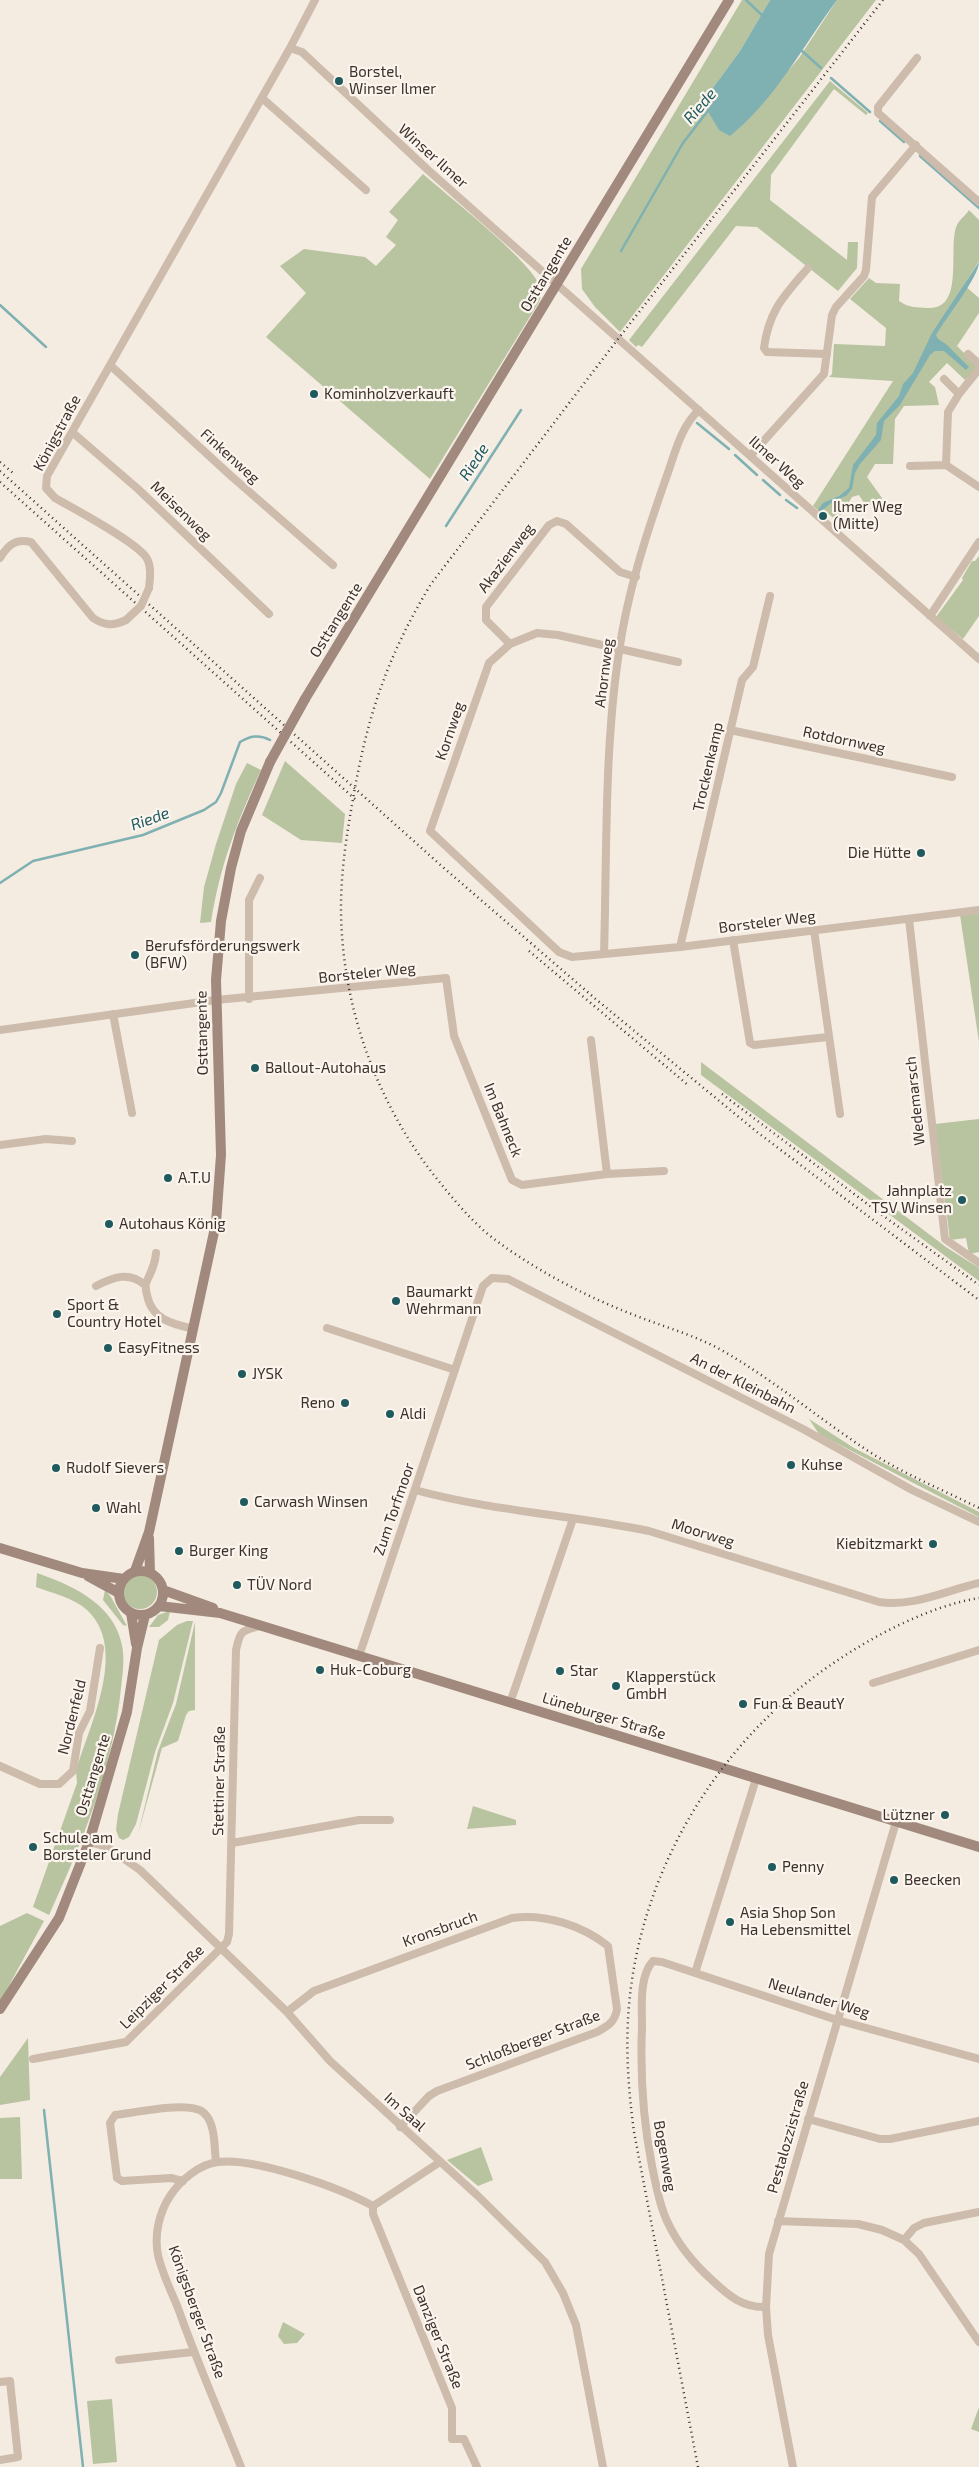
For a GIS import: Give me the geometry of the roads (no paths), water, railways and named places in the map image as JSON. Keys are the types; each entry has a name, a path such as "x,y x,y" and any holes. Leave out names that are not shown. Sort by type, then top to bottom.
{"main road":[{"name":"Osttangente","path":"135,1571 149,1532 213,1247 221,1155 216,1000 221,921 231,868 249,807 270,762 305,698 558,285 729,0"},
{"name":"Osttangente","path":"149,1532 150,1573"},
{"path":"0,1548 82,1573 124,1579"},
{"path":"135,1571 150,1573 158,1578 163,1590 159,1606 145,1615 131,1613 122,1604 119,1593 124,1579 135,1571"},
{"path":"82,1573 119,1593"},
{"name":"Lüneburger Straße","path":"163,1590 207,1605 220,1613"},
{"name":"Lüneburger Straße","path":"159,1606 220,1613 979,1848"},
{"name":"Osttangente","path":"131,1613 137,1648"},
{"name":"Osttangente","path":"0,2008 59,1918 89,1842 128,1712 137,1648 145,1615"}],"street":[{"name":"Königstraße","path":"0,556 15,542 31,542 93,618 103,624 115,625 126,620 141,606 149,588 150,571 146,558 135,546 55,498 46,488 47,476 262,98 314,0"},
{"name":"Winser Ilmer","path":"290,48 302,52 428,170 558,285"},
{"path":"917,58 878,107 878,113 979,202"},
{"path":"262,98 366,190"},
{"path":"751,456 821,379 826,367 832,314 836,306 864,276 866,270 872,197 916,145"},
{"path":"808,268 778,303 766,330 764,348 767,352 827,354"},
{"name":"Ilmer Weg","path":"558,285 979,659"},
{"path":"968,354 979,364"},
{"name":"Finkenweg","path":"110,365 230,475 333,565"},
{"path":"946,465 948,412 959,394 979,369"},
{"path":"944,379 959,394"},
{"name":"Ahornweg","path":"604,954 611,731 619,649 636,577 658,502 686,426 699,410"},
{"name":"Meisenweg","path":"72,432 138,489 269,614"},
{"path":"910,466 946,465 979,487"},
{"name":"Akazienweg","path":"510,644 486,620 486,607 548,525 558,521 566,524 620,572 636,577"},
{"path":"930,616 979,542"},
{"name":"Trockenkamp","path":"680,947 742,680 753,667 770,596"},
{"name":"Kornweg","path":"559,952 430,831 489,663 510,644 537,633 558,635 678,662"},
{"name":"Rotdornweg","path":"730,730 952,777"},
{"path":"249,998 249,900 260,878"},
{"name":"Borsteler Weg","path":"559,952 572,957 680,947 979,910"},
{"name":"Wedemarsch","path":"908,919 945,1239 979,1263"},
{"path":"814,930 840,1114"},
{"path":"734,940 750,1043 754,1046 828,1037"},
{"name":"Borsteler Weg","path":"0,1030 216,1000 446,978"},
{"name":"Im Bahneck","path":"446,978 454,1036 512,1180 522,1185 606,1174 664,1171"},
{"path":"113,1014 132,1113"},
{"path":"591,1040 606,1174"},
{"path":"0,1145 46,1139 72,1141"},
{"path":"145,1285 155,1265 156,1253"},
{"path":"96,1286 112,1278 126,1276 139,1279 145,1285 148,1302 154,1312 166,1322 194,1329"},
{"name":"Zum Torfmoor","path":"359,1656 483,1286 492,1278"},
{"name":"An der Kleinbahn","path":"492,1278 508,1279 803,1429 912,1490 979,1522"},
{"path":"327,1328 455,1370"},
{"name":"Moorweg","path":"415,1490 461,1502 649,1531 878,1602 897,1604 916,1601 979,1583"},
{"path":"510,1703 572,1519"},
{"name":"Stettiner Straße","path":"220,1949 230,1934 236,1650 239,1636 244,1630 260,1626"},
{"name":"Nordenfeld","path":"0,1766 40,1784 59,1784 72,1771 79,1733 90,1711 100,1648"},
{"path":"873,1683 979,1650"},
{"path":"695,1973 756,1779"},
{"path":"232,1843 359,1820 390,1820"},
{"name":"Pestalozzistraße","path":"793,2467 768,2335 766,2307 769,2254 896,1822"},
{"name":"Im Saal","path":"89,1842 107,1847 140,1870 287,2012 330,2060 400,2127 478,2196 545,2262 563,2293 576,2325 603,2467"},
{"name":"Kronsbruch","path":"287,2012 314,1990 512,1918 532,1917 568,1924 595,1936 608,1946"},
{"name":"Schloßberger Straße","path":"400,2127 436,2091 597,2032 610,2025 616,2018 617,2009 608,1946"},
{"name":"Leipziger Straße","path":"33,2059 126,2042 220,1949"},
{"name":"Neulander Weg","path":"653,1961 837,2020 979,2058"},
{"name":"Bogenweg","path":"653,1961 646,1972 641,2080 648,2142 658,2198 678,2240 706,2274 744,2305 752,2308 766,2307"},
{"path":"183,2181 172,2178 122,2181 117,2178 110,2123 115,2115 189,2106 204,2112 212,2125 216,2162"},
{"path":"808,2119 880,2139 890,2139 979,2121"},
{"name":"Königsberger Straße","path":"241,2467 194,2352 158,2254 158,2223 163,2207 183,2181 199,2169 216,2162 239,2161 260,2164 329,2187 373,2206"},
{"path":"373,2206 440,2162"},
{"name":"Danziger Straße","path":"373,2206 373,2214 452,2408 452,2439 464,2439 477,2467"},
{"path":"904,2240 914,2228 924,2223 979,2212"},
{"path":"778,2221 858,2224 882,2230 904,2240 919,2254 977,2336"},
{"path":"119,2360 194,2352"},
{"path":"0,2382 10,2381 18,2457 0,2460"}],"water":[{"path":"770,0 837,0 775,89 746,122 730,136 719,130 706,108 707,96 740,51"},
{"path":"979,262 974,277 936,335 969,367 966,370 944,351 935,351 930,355 900,405 884,421 881,440 860,464 855,473 852,489 846,496 835,500 820,512 818,510 823,503 839,496 849,488 853,465 876,435 877,423 899,396 903,384 913,373 932,333"}],"waterway":[{"path":"746,0 764,17"},
{"name":"Riede","path":"801,50 821,68"},
{"name":"Riede","path":"831,78 870,112"},
{"name":"Riede","path":"621,251 683,143 710,108"},
{"name":"Riede","path":"880,121 904,142"},
{"name":"Riede","path":"920,156 979,208"},
{"path":"0,305 46,347"},
{"name":"Riede","path":"446,526 521,410"},
{"path":"697,423 729,449"},
{"path":"735,455 757,475"},
{"path":"763,480 780,495"},
{"path":"786,500 797,508"},
{"name":"Riede","path":"0,883 33,861 143,835 204,810 216,802 221,793 240,742 255,736 270,740"},
{"path":"44,2110 83,2467"}],"railway":[{"path":"883,0 618,339 431,584 415,611 380,690 364,745 344,856 341,894 343,943 347,980 355,1016 366,1051 396,1118 415,1149 437,1179 471,1218 486,1232 527,1262 580,1291 634,1315 702,1340 723,1351 876,1456 914,1477 979,1508"},
{"path":"0,462 13,473"},
{"path":"0,471 445,869 598,1001 757,1132 979,1300"},
{"path":"0,482 356,800"},
{"path":"529,951 688,1085"},
{"path":"722,1094 878,1212 979,1285"},
{"path":"698,2467 634,2132 629,2090 628,2019 634,1966 647,1914 666,1864 690,1817 719,1772 754,1731 792,1694 835,1662 885,1632 941,1608 979,1598"}],"place":[{"name":"Borstel, Winser Ilmer","path":"339,81"},
{"name":"Kominholzverkauft","path":"314,394"},
{"name":"Ilmer Weg (Mitte)","path":"823,516"},
{"name":"Die Hütte","path":"921,853"},
{"name":"Berufsförderungswerk (BFW)","path":"135,955"},
{"name":"Ballout-Autohaus","path":"255,1068"},
{"name":"A.T.U","path":"168,1178"},
{"name":"Jahnplatz TSV Winsen","path":"962,1200"},
{"name":"Autohaus König","path":"109,1224"},
{"name":"Baumarkt Wehrmann","path":"396,1301"},
{"name":"Sport & Country Hotel","path":"57,1314"},
{"name":"EasyFitness","path":"108,1348"},
{"name":"JYSK","path":"242,1374"},
{"name":"Reno","path":"345,1403"},
{"name":"Aldi","path":"390,1414"},
{"name":"Kuhse","path":"791,1465"},
{"name":"Rudolf Sievers","path":"56,1468"},
{"name":"Carwash Winsen","path":"244,1502"},
{"name":"Wahl","path":"96,1508"},
{"name":"Kiebitzmarkt","path":"933,1544"},
{"name":"Burger King","path":"179,1551"},
{"name":"TÜV Nord","path":"237,1585"},
{"name":"Huk-Coburg","path":"320,1670"},
{"name":"Star","path":"560,1671"},
{"name":"Klapperstück GmbH","path":"616,1686"},
{"name":"Fun & BeautY","path":"743,1704"},
{"name":"Lützner","path":"945,1815"},
{"name":"Schule am Borsteler Grund","path":"33,1847"},
{"name":"Penny","path":"772,1867"},
{"name":"Beecken","path":"894,1880"},
{"name":"Asia Shop Son Ha Lebensmittel","path":"730,1922"}]}
